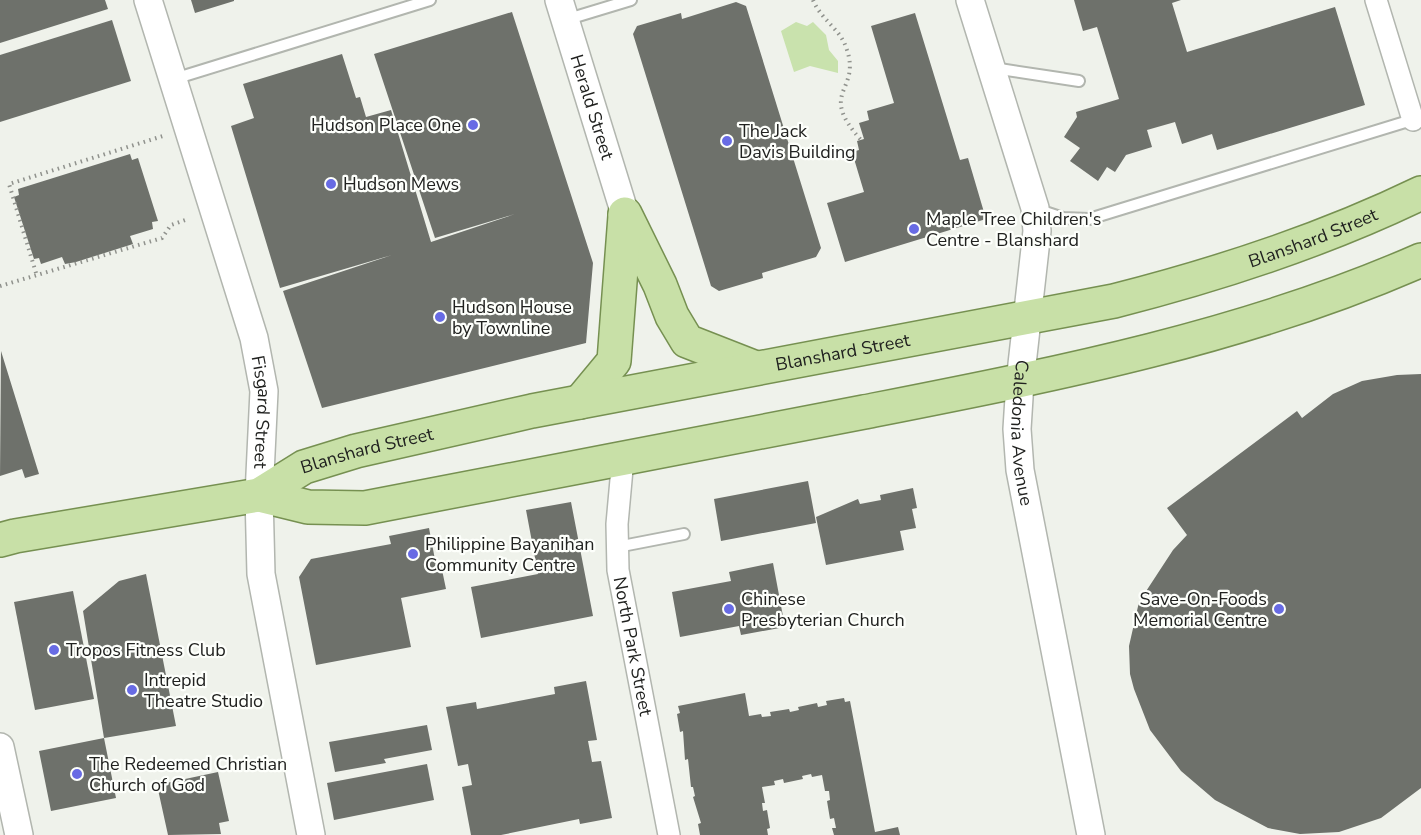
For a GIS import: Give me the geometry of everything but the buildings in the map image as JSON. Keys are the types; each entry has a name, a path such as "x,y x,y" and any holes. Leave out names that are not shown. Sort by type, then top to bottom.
{"main road":[{"name":"Blanshard Street","path":"0,540 259,495 304,467 346,454 580,402 1114,301 1256,261 1321,237 1421,193"},
{"path":"625,214 660,285 672,316 687,340 756,368"},
{"path":"580,402 614,361 625,214"},
{"name":"Blanshard Street","path":"259,495 308,507 365,508 1020,382 1237,327 1310,305 1421,260"}],"street":[{"name":"Fisgard Street","path":"148,0 254,338 264,391 259,495 261,574 311,835"},
{"name":"Caledonia Avenue","path":"970,0 1035,208 1036,231 1017,429 1020,470 1091,835"},
{"path":"1376,0 1417,118"},
{"name":"Herald Street","path":"562,10 625,214"},
{"name":"North Park Street","path":"623,458 617,547 618,570 669,835"},
{"path":"0,747 19,835"}],"lane":[{"path":"174,79 430,0"},
{"path":"562,10 631,0"},
{"path":"991,68 1079,81"},
{"path":"1035,208 1063,218 1089,219 1417,118"},
{"path":"617,547 684,534"}],"path":[{"path":"813,0 817,9 842,36 846,47 850,68 840,97 840,107 847,124 861,140"},
{"path":"36,273 9,184 189,128"},
{"path":"0,286 36,273 57,267 63,269 162,238 171,225 214,211"}],"green space":[{"path":"796,22 807,26 813,22 826,35 829,50 838,61 838,73 810,66 794,72 781,31"}],"place":[{"name":"Hudson Place One","path":"473,125"},
{"name":"The Jack Davis Building","path":"727,141"},
{"name":"Hudson Mews","path":"331,184"},
{"name":"Maple Tree Children's Centre - Blanshard","path":"914,229"},
{"name":"Hudson House by Townline","path":"440,317"},
{"name":"Philippine Bayanihan Community Centre","path":"413,554"},
{"name":"Chinese Presbyterian Church","path":"729,609"},
{"name":"Save-On-Foods Memorial Centre","path":"1279,609"},
{"name":"Tropos Fitness Club","path":"54,650"},
{"name":"Intrepid Theatre Studio","path":"132,690"},
{"name":"The Redeemed Christian Church of God","path":"77,774"}]}
